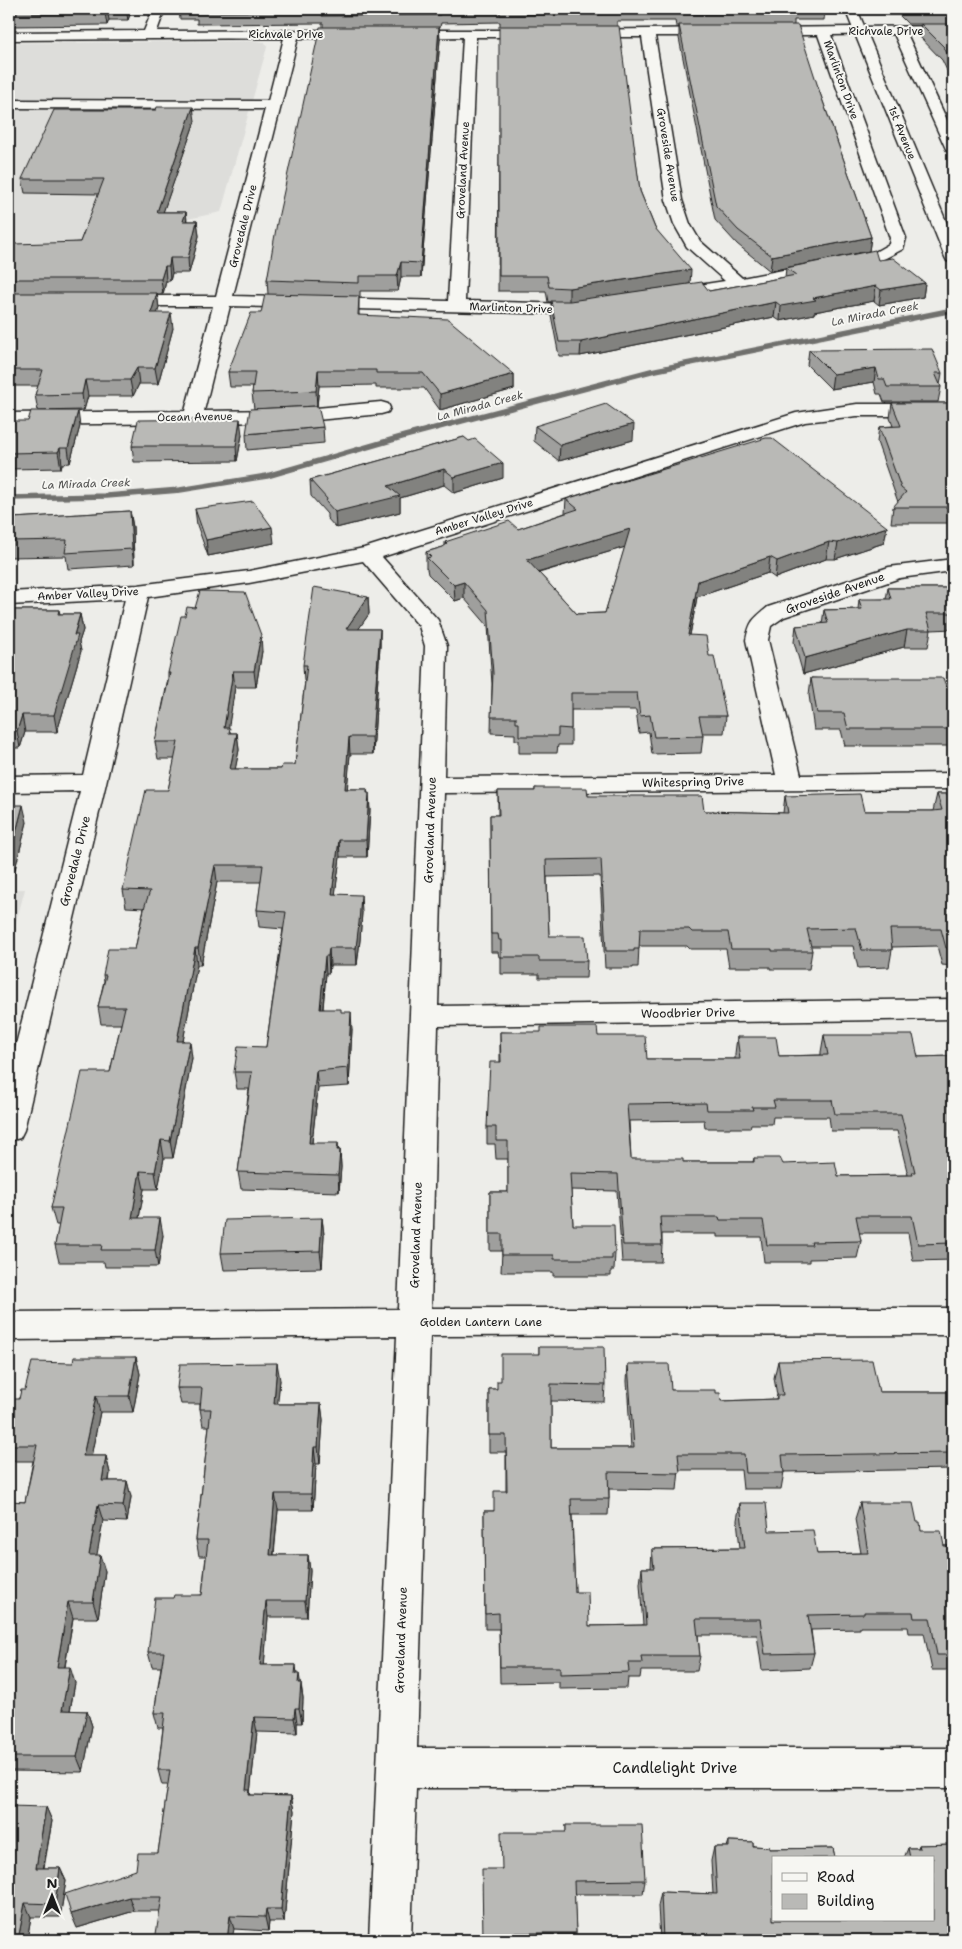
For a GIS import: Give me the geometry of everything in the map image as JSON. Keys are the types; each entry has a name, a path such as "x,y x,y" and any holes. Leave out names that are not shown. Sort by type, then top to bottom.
{"street":[{"path":"150,35 159,9"},
{"name":"1st Avenue","path":"850,9 953,257"},
{"path":"899,30 953,149"},
{"name":"Richvale Drive","path":"747,32 953,30"},
{"name":"Marlinton Drive","path":"654,297 739,284 880,256 897,246 898,238 824,31"},
{"name":"Groveside Avenue","path":"648,32 674,200 682,224 693,244 739,284"},
{"path":"569,33 727,32"},
{"name":"Groveland Avenue","path":"456,306 470,33"},
{"path":"391,34 549,33"},
{"name":"Grovedale Drive","path":"194,417 292,34"},
{"name":"Richvale Drive","path":"9,36 371,34"},
{"path":"9,104 274,105"},
{"name":"Marlinton Drive","path":"106,301 224,301 569,309 607,304"},
{"name":"Ocean Avenue","path":"9,419 296,416 381,408"},
{"name":"Amber Valley Drive","path":"9,598 138,592 248,577 368,554 803,417 857,410 953,410"},
{"name":"Groveland Avenue","path":"368,554 430,625 436,646 414,1322 390,1940"},
{"name":"Groveside Avenue","path":"790,781 757,640 761,623 776,612 897,572 953,565"},
{"name":"Grovedale Drive","path":"9,1130 94,784 138,592"},
{"name":"Whitespring Drive","path":"432,785 953,781"},
{"path":"9,784 94,784"},
{"name":"Woodbrier Drive","path":"423,1016 953,1009"},
{"name":"Golden Lantern Lane","path":"9,1326 414,1322 953,1322"},
{"name":"Candlelight Drive","path":"396,1768 953,1768"}],"shaded area":[{"path":"265,42 267,47 221,212 45,249 9,249 9,43"},
{"path":"9,889 25,889 9,948"}],"building":[{"path":"9,9 107,9 105,13 9,14"},
{"path":"197,9 617,9 618,14 500,15 500,10 441,11 440,15 322,16 323,11 196,12"},
{"path":"676,9 794,9 795,13 677,14"},
{"path":"907,9 953,9 953,12 910,12"},
{"path":"921,24 953,24 953,66 944,47"},
{"path":"679,25 798,25 871,237 772,256 738,230 716,206"},
{"path":"499,26 619,26 640,191 655,228 691,270 569,288 549,287 547,276 499,276"},
{"path":"320,27 439,27 421,263 401,262 397,276 359,276 359,283 267,280 277,223"},
{"path":"157,107 193,107 157,212 186,212 183,221 197,221 188,258 170,258 169,266 165,266 161,279 9,279 9,247 13,247 14,244 80,242 104,179 22,179 54,110 156,110"},
{"path":"875,250 878,260 893,258 925,283 881,290 876,286 781,306 776,302 581,342 559,342 551,301 570,301 702,282 709,291 796,275 786,268"},
{"path":"9,293 157,293 151,313 171,313 155,368 137,368 130,380 85,380 82,394 35,395 43,370 9,370"},
{"path":"265,294 359,296 358,315 448,319 514,374 440,394 423,373 376,373 376,370 318,370 316,391 252,393 255,372 228,372 251,313 261,313"},
{"path":"932,349 942,373 935,373 941,387 887,387 884,379 879,379 876,368 833,374 809,350"},
{"path":"892,403 948,403 953,415 953,507 893,507 906,492 901,488 879,427 901,426"},
{"path":"606,404 634,424 560,445 535,426"},
{"path":"318,406 323,427 246,434 250,409"},
{"path":"31,411 78,411 68,448 60,448 58,452 9,453 9,437 14,421 28,421"},
{"path":"240,419 236,446 132,446 138,420"},
{"path":"464,437 469,441 475,439 503,463 454,477 444,469 388,486 400,496 335,512 326,502 327,499 310,480"},
{"path":"766,438 772,438 887,527 838,543 829,542 777,561 770,557 698,581 688,635 706,636 709,656 714,656 726,716 699,716 703,736 654,737 650,715 640,716 637,693 571,693 571,729 558,728 558,736 519,736 519,723 516,723 516,717 491,717 493,673 488,610 464,582 454,585 427,558 431,557 426,552 443,547 447,544 445,542 509,521 518,529 578,509 566,499","holes":["630,529 605,613 577,614 527,560"]},
{"path":"253,501 272,527 206,540 195,509"},
{"path":"130,511 132,549 65,553 67,540 9,541 9,516 13,516 13,518"},
{"path":"314,587 368,597 346,629 380,629 372,737 349,737 345,789 367,789 367,793 369,793 366,840 339,840 332,894 361,895 356,948 329,948 328,956 325,956 320,1009 341,1009 341,1012 351,1012 348,1068 316,1071 309,1143 338,1143 337,1150 340,1150 338,1175 238,1172 252,1072 234,1072 238,1046 266,1047 286,912 257,910 263,865 215,865 198,948 195,948 177,1041 190,1041 170,1141 161,1140 155,1172 140,1171 132,1218 160,1218 155,1250 101,1250 102,1245 55,1245 62,1208 51,1208 82,1072 110,1072 125,1007 98,1007 106,975 103,975 108,949 135,949 150,891 123,890 146,790 168,790 178,742 155,742 181,616 185,616 187,607 195,608 200,591 245,592 261,635 254,671 233,671 224,728 230,728 229,733 237,733 230,769 281,769 282,765 295,765 307,665 303,665"},
{"path":"888,588 953,588 953,613 926,613 931,630 907,630 805,658 796,626 828,623 824,610 862,609 859,600 861,599 891,599"},
{"path":"9,610 59,610 58,614 80,614 74,635 78,635 54,715 22,715 17,731 9,731"},
{"path":"811,678 943,678 946,686 953,686 953,729 848,729 844,713 817,713"},
{"path":"535,788 587,788 588,796 702,796 704,811 788,813 785,796 860,794 864,811 933,811 942,810 937,794 953,794 953,948 946,948 941,929 890,929 892,950 862,950 856,928 807,929 812,951 772,951 772,949 731,949 728,932 692,932 689,929 640,929 639,949 634,949 634,951 606,951 601,859 546,860 549,936 585,936 587,961 539,961 539,957 501,957 501,940 499,940 498,934 491,934 490,815 499,815 498,791 535,791"},
{"path":"9,805 23,805 10,856 9,856"},
{"path":"541,1027 597,1027 598,1036 645,1036 647,1059 740,1059 737,1037 776,1037 779,1056 828,1055 824,1035 913,1035 918,1057 953,1056 953,1243 918,1244 912,1216 856,1216 861,1241 811,1242 812,1245 767,1245 763,1220 720,1220 719,1217 660,1217 662,1245 623,1245 618,1174 570,1173 573,1225 614,1225 615,1253 612,1253 612,1259 554,1259 554,1255 502,1255 502,1234 490,1234 490,1192 508,1192 508,1141 496,1141 496,1127 487,1127 490,1062 501,1062 500,1032 541,1032","holes":["773,1100 832,1100 835,1114 901,1114 915,1172 912,1172 913,1175 838,1176 835,1162 783,1164 780,1158 754,1158 754,1162 683,1162 683,1159 631,1159 627,1104 706,1103 707,1110 753,1110 752,1107 775,1107"]},
{"path":"322,1218 320,1251 221,1253 225,1220"},
{"path":"539,1347 604,1347 605,1385 551,1384 551,1448 634,1448 628,1364 669,1364 671,1390 716,1390 716,1393 720,1393 721,1401 777,1399 777,1395 783,1395 778,1361 872,1360 879,1392 953,1392 953,1453 782,1455 784,1473 746,1473 744,1454 678,1454 680,1473 608,1472 609,1499 571,1499 575,1592 588,1592 589,1626 646,1625 642,1568 654,1568 652,1549 745,1548 740,1503 766,1503 769,1531 813,1530 817,1554 868,1553 860,1503 913,1503 917,1522 920,1522 921,1531 941,1531 944,1546 953,1546 953,1655 937,1655 930,1618 914,1618 913,1612 864,1612 864,1614 808,1615 814,1653 765,1654 760,1619 696,1619 700,1656 641,1656 642,1663 628,1663 629,1672 560,1674 560,1667 500,1667 499,1613 485,1614 484,1511 494,1511 494,1491 507,1491 506,1435 489,1435 489,1389 497,1389 497,1381 501,1381 501,1354 539,1354"},
{"path":"74,1357 136,1357 129,1396 96,1396 83,1456 106,1456 102,1481 127,1481 123,1506 98,1505 89,1555 100,1555 93,1602 68,1602 57,1667 70,1667 62,1710 87,1711 77,1757 9,1757 9,1501 25,1502 37,1445 9,1445 9,1410 11,1399 19,1399 21,1390 25,1390 32,1362 73,1363"},
{"path":"277,1363 274,1404 321,1404 318,1447 314,1447 311,1494 275,1494 270,1555 308,1555 305,1601 266,1601 260,1665 296,1665 295,1674 299,1674 298,1683 301,1683 299,1708 295,1708 294,1718 254,1717 246,1790 250,1790 249,1795 291,1796 281,1909 266,1909 265,1917 230,1916 227,1940 155,1940 162,1897 129,1897 71,1914 65,1894 136,1870 138,1853 158,1853 170,1770 158,1770 165,1713 154,1713 164,1652 148,1652 155,1598 173,1598 174,1595 202,1595 208,1540 196,1540 211,1409 200,1409 202,1388 177,1388 180,1364"},
{"path":"9,1806 46,1807 36,1868 60,1868 55,1904 25,1903 18,1940 9,1940"},
{"path":"566,1825 642,1825 645,1880 574,1881 576,1933 510,1933 510,1940 483,1940 482,1869 502,1869 501,1832 566,1832"},
{"path":"729,1841 753,1842 753,1846 769,1847 769,1849 833,1848 835,1856 772,1856 772,1922 934,1922 934,1856 910,1856 908,1848 920,1848 919,1845 953,1844 953,1940 663,1940 661,1892 717,1894 714,1847 729,1847"}],"waterway":[{"name":"La Mirada Creek","path":"9,498 107,496 180,490 267,476 405,436 651,371 953,310"}]}
